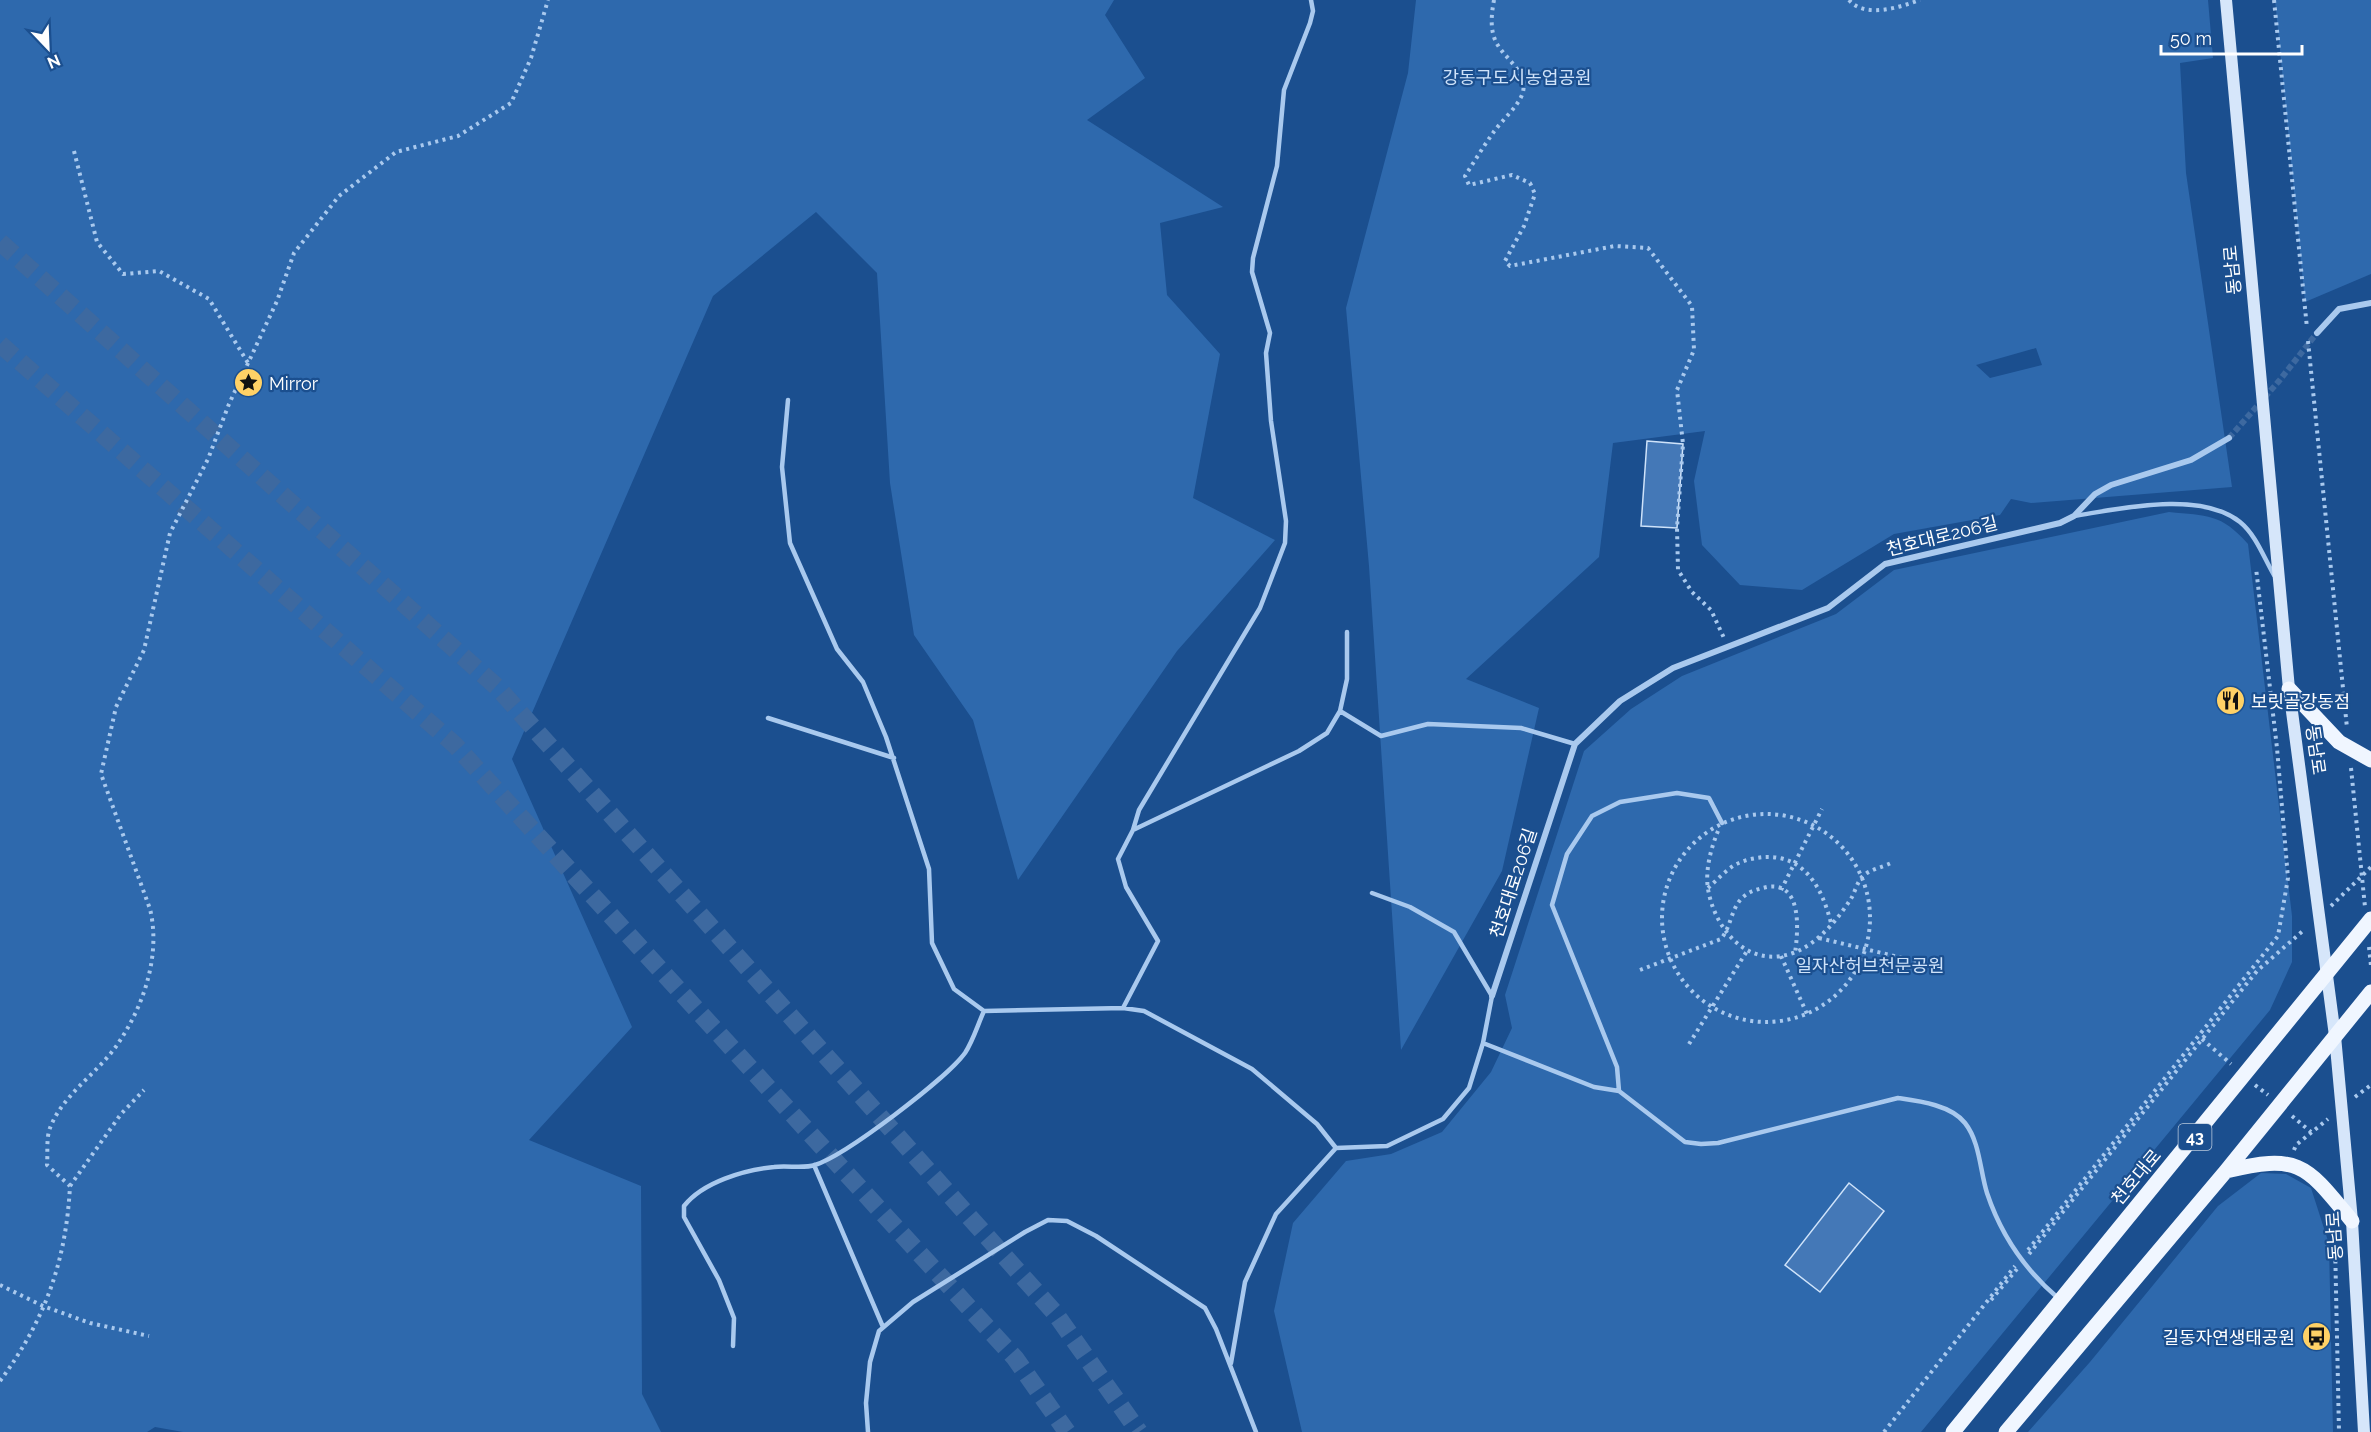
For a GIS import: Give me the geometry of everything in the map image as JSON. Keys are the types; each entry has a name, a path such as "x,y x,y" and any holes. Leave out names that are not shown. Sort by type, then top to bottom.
{"main road":[{"name":"동남로","path":"2226,0 2282,589 2289,689 2335,1036 2352,1221 2364,1432"},
{"path":"2289,689 2339,742 2371,760"},
{"name":"천호대로","path":"1953,1432 2369,922"},
{"name":"43","path":"2006,1432 2226,1171 2371,992"},
{"path":"2226,1171 2263,1162 2291,1164 2318,1180 2352,1221"}],"street":[{"path":"2317,333 2339,309 2371,303"},
{"name":"천호대로206길","path":"1492,996 1575,744 1620,701 1673,668 1828,608 1885,564 2060,523 2074,516 2095,494 2111,485 2191,460 2229,438"}],"lane":[{"path":"1123,1008 1158,941 1126,887 1118,859 1133,830 1139,810 1260,608 1284,543 1286,521 1271,421 1266,353 1270,333 1252,272 1253,258 1277,166 1284,90 1310,23 1313,11 1311,0"},
{"path":"788,400 782,467 790,543 837,649 863,682 894,758 929,869 932,944 954,989 984,1011 1123,1008 1144,1011 1252,1069 1317,1124 1336,1148 1276,1214 1245,1282 1230,1365"},
{"path":"2074,516 2125,507 2174,504 2212,509 2238,520 2251,533 2282,589"},
{"path":"1133,830 1299,751 1327,733 1340,711 1347,679 1347,632"},
{"path":"1340,711 1381,736 1428,724 1521,728 1575,744"},
{"path":"768,718 894,758"},
{"path":"1619,1091 1617,1067 1552,905 1567,854 1592,816 1620,802 1677,793 1708,798 1722,822"},
{"path":"1372,893 1410,907 1455,932 1492,996"},
{"name":"천호대로206길","path":"1336,1148 1387,1146 1443,1119 1469,1088 1483,1043 1492,996"},
{"path":"733,1346 734,1318 719,1280 684,1217 684,1206 694,1193 731,1178 774,1167 814,1166 848,1149 943,1076 965,1052 984,1011"},
{"path":"1483,1043 1594,1087 1619,1091 1685,1142 1718,1143 1898,1098 1926,1102 1965,1122 1972,1134 1988,1195 2010,1245 2032,1276 2060,1299"},
{"path":"814,1166 883,1328"},
{"path":"868,1432 866,1403 870,1362 879,1331 913,1302 1024,1232 1048,1220 1067,1221 1116,1249 1205,1308 1256,1432"}],"path":[{"path":"70,1186 47,1165 50,1129 72,1095 117,1045 143,994 154,953 155,932 150,909 101,774 116,707 144,650 170,533 208,459 229,404 277,301 294,253 339,196 396,152 458,136 511,103 531,58 548,0"},
{"path":"1494,0 1492,14 1494,37 1504,54 1513,62 1524,83 1522,95 1492,134 1465,176 1469,185 1512,176 1530,183 1535,194 1524,226 1505,261 1510,266 1615,246 1648,248 1692,306 1694,350 1677,390 1683,444 1677,528 1678,570 1692,592 1711,609 1728,646"},
{"path":"1849,0 1871,11 1902,7 1920,0"},
{"path":"2274,0 2362,878 2369,922 2371,966"},
{"path":"74,151 97,242 123,274 159,271 209,299 249,363"},
{"path":"1885,1432 2278,936 2288,878 2277,748 2256,564"},
{"path":"1781,890 1822,809"},
{"path":"1768,813 1792,816 1814,824 1834,838 1862,876 1871,913 1866,949 1857,970 1843,988 1826,1003 1807,1014 1783,1021 1759,1022 1735,1018 1713,1008 1688,987 1669,959 1661,928 1663,896 1675,866 1695,840 1722,822 1744,815 1768,813"},
{"path":"1722,822 1710,857 1708,888 1714,913 1726,933 1747,951 1761,956 1795,953 1818,938 1844,909 1862,876 1891,863"},
{"path":"1708,888 1734,866 1753,858 1776,856 1796,862 1820,888 1831,924"},
{"path":"2362,878 2371,867"},
{"path":"1640,970 1721,939 1742,898 1755,890 1772,887 1789,895 1797,909 1798,930 1795,953"},
{"path":"1818,938 1928,964"},
{"path":"1689,1044 1747,951"},
{"path":"1781,956 1807,1014"},
{"path":"2021,1261 2257,971 2252,968"},
{"path":"2291,1164 2296,1145 2371,1085"},
{"path":"0,1381 24,1349 58,1273 69,1222 70,1186 121,1114 144,1090"},
{"path":"2325,1214 2335,1243 2339,1432"},
{"path":"0,1285 43,1306 90,1323 149,1336"}],"green space":[{"path":"0,0 1114,0 1105,15 1145,78 1087,120 1223,207 1160,223 1167,295 1220,354 1193,498 1275,540 1177,651 1018,880 973,720 914,635 890,483 877,273 816,212 713,296 512,759 632,1027 529,1140 641,1186 642,1394 661,1432 183,1432 155,1427 147,1432 0,1432"},
{"name":"강동구도시농업공원","path":"1416,0 2208,0 2213,58 2180,63 2186,173 2232,487 2031,503 2011,499 2000,515 1894,534 1802,590 1740,585 1702,545 1694,481 1705,431 1613,443 1599,557 1466,679 1539,708 1502,871 1401,1050 1369,566 1346,308 1408,73","holes":["2036,348 2042,365 1990,378 1976,365"]},
{"path":"2275,0 2371,0 2371,274 2305,302"},
{"name":"일자산허브천문공원","path":"2169,512 2204,516 2221,521 2230,526 2248,544 2292,916 2292,962 2270,1010 1921,1432 1302,1432 1274,1311 1293,1223 1346,1161 1391,1154 1442,1132 1491,1072 1512,1028 1505,995 1584,751 1631,709 1682,676 1836,614 1894,570"},
{"path":"2261,1173 2286,1174 2311,1188 2329,1244 2333,1432 2028,1432 2090,1362 2218,1206"}],"building":[{"path":"1647,441 1683,444 1677,528 1641,526"},
{"path":"1849,1183 1884,1211 1820,1292 1785,1265"}],"tunnel":[{"path":"0,242 498,688 1055,1313 1139,1432"},
{"path":"2229,438 2317,333"},
{"path":"0,344 455,745 1015,1358 1067,1432"}],"place":[{"name":"Mirror","path":"248,383"},
{"name":"보릿골강동점","path":"2230,701"},
{"name":"길동자연생태공원","path":"2316,1337"}]}
